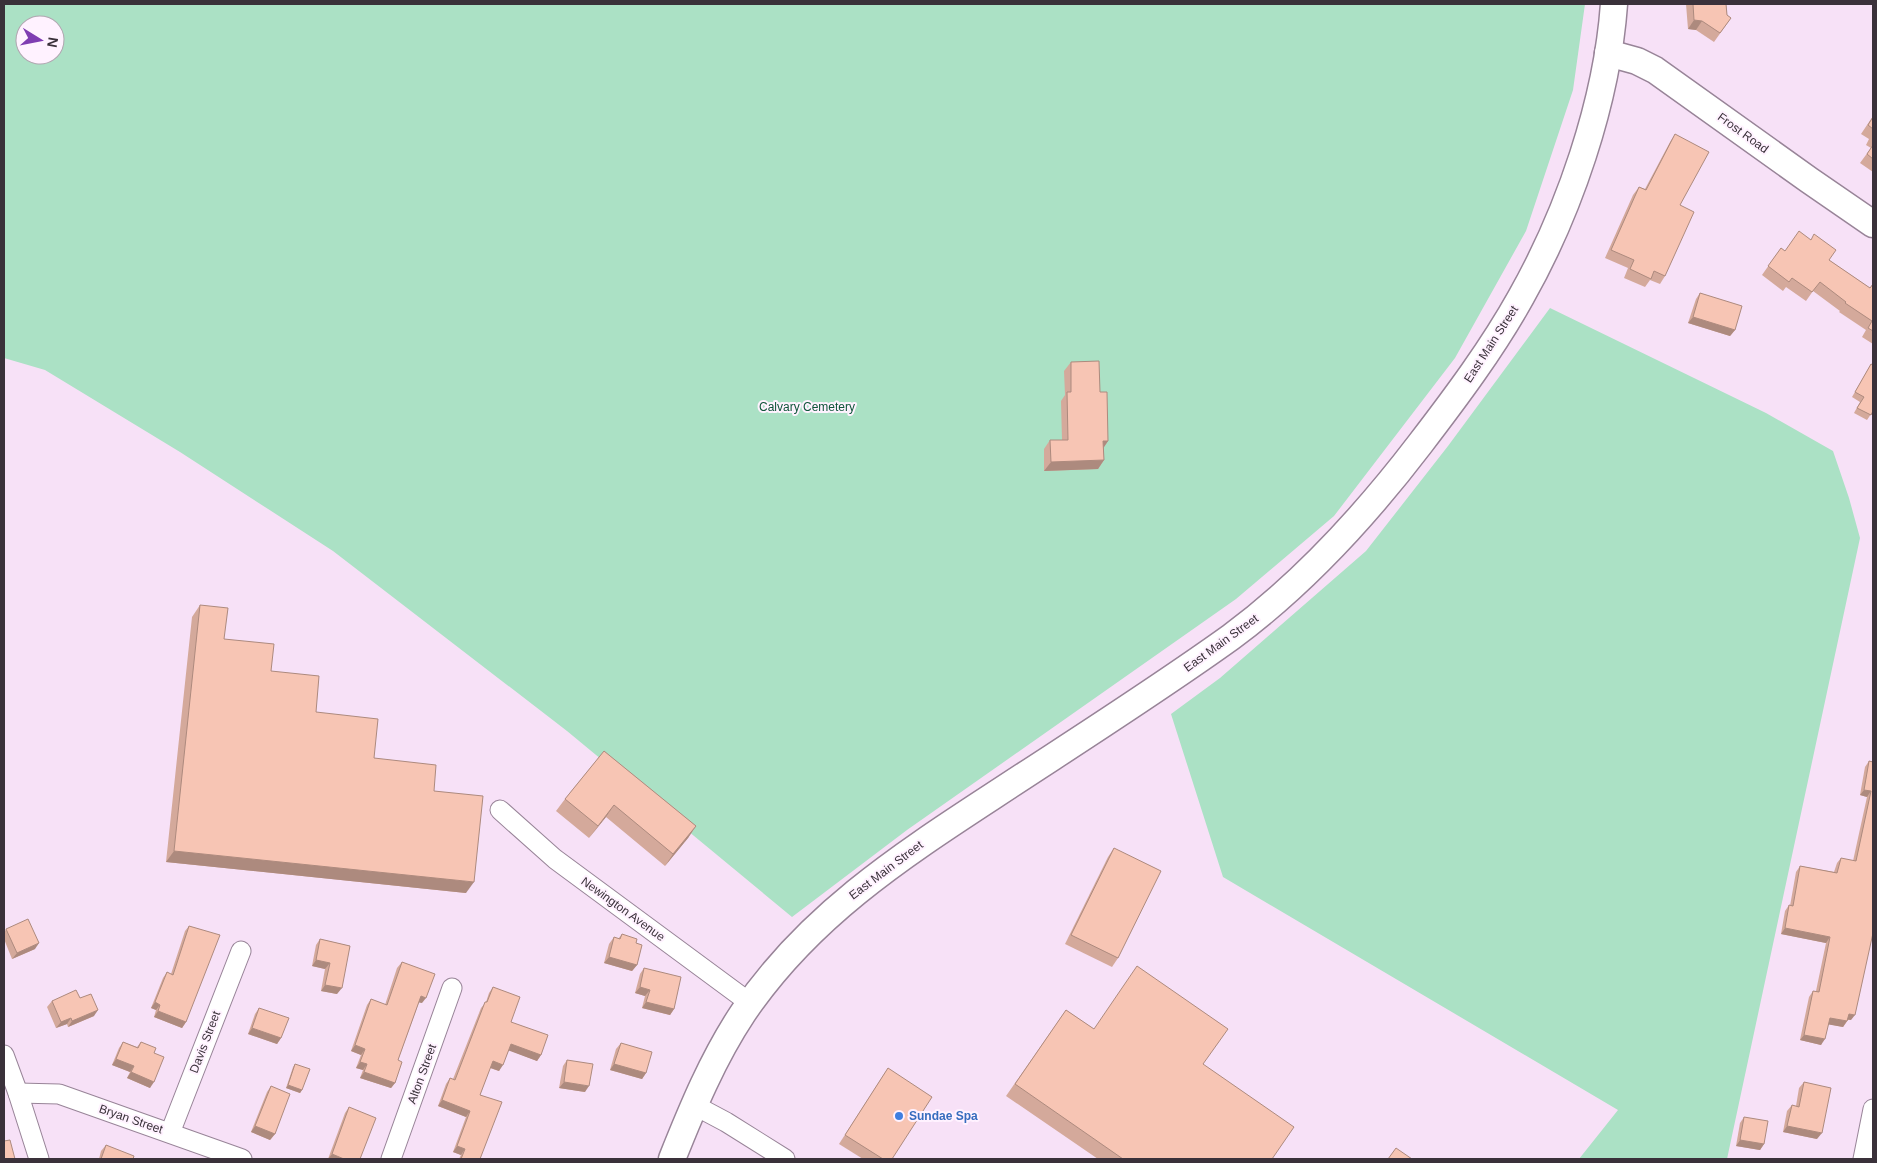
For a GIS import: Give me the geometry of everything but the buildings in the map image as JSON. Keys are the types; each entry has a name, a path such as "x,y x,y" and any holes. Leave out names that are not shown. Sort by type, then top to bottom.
{"main road":[{"name":"East Main Street","path":"672,1159 694,1105 723,1046 750,1003 779,966 802,941 858,890 914,849 1231,637 1287,592 1354,525 1392,481 1460,392 1497,337 1531,280 1553,234 1576,173 1593,119 1608,53 1614,4"},
{"name":"Frost Road","path":"1608,53 1655,70 1873,224"}],"street":[{"name":"Newington Avenue","path":"500,810 555,859 750,1003"},
{"name":"Davis Street","path":"170,1133 241,951"},
{"name":"Alton Street","path":"391,1159 452,988"},
{"path":"4,1055 39,1159"},
{"name":"Bryan Street","path":"18,1093 58,1094 242,1159"},
{"path":"694,1105 726,1122 785,1159"},
{"path":"1863,1159 1873,1109"}],"green space":[{"name":"Calvary Cemetery","path":"4,4 1585,4 1573,90 1526,231 1455,358 1334,516 1236,599 907,830 792,917 567,731 333,551 180,452 45,370 4,358"},
{"path":"1550,308 1766,413 1833,451 1860,538 1727,1159 1579,1159 1618,1110 1223,877 1171,714 1220,678 1366,551 1448,446"}],"place":[{"name":"Sundae Spa","path":"899,1116"}]}
